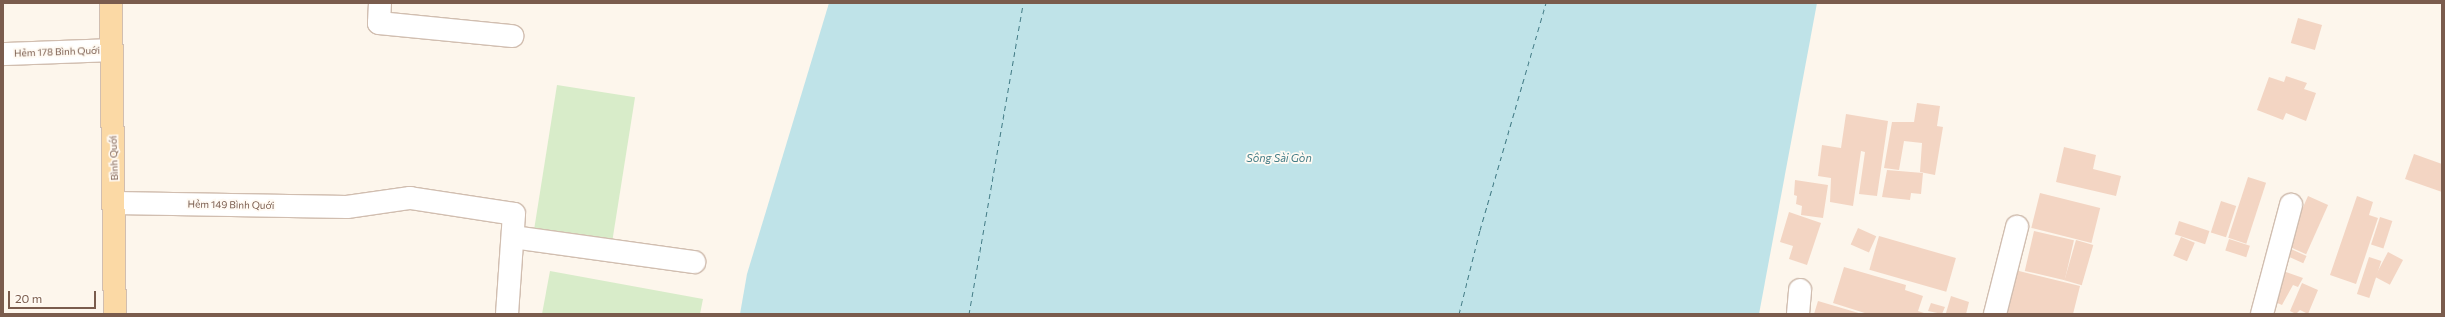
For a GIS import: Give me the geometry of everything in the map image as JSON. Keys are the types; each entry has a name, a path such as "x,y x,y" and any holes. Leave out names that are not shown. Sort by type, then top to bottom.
{"main road":[{"name":"Bình Quới","path":"111,3 110,50 115,204 115,314"}],"street":[{"path":"380,3 379,23 512,36"},
{"name":"Hẻm 178 Bình Quới","path":"3,54 110,50"},
{"name":"Hẻm 149 Bình Quới","path":"115,204 347,207 410,198 514,214 513,237"},
{"path":"2262,314 2291,206"},
{"path":"1995,314 2018,227"},
{"path":"507,314 513,237 694,262"},
{"path":"1798,314 1800,290"}],"green space":[{"path":"557,85 635,97 611,248 533,236"},
{"path":"550,271 703,299 700,314 542,314"}],"water":[{"name":"Sông Sài Gòn","path":"829,3 1817,3 1759,314 740,314 747,274"}],"building":[{"path":"2298,18 2322,25 2315,50 2291,43"},
{"path":"2286,76 2307,83 2304,89 2316,93 2306,121 2286,113 2283,120 2257,110 2269,77 2284,82"},
{"path":"1917,103 1940,106 1937,126 1943,127 1935,175 1920,172 1922,143 1904,141 1899,170 1884,168 1892,122 1914,122"},
{"path":"1846,114 1888,121 1877,196 1859,194 1865,152 1861,151 1853,206 1830,202 1831,178 1818,176 1822,145 1841,148"},
{"path":"2064,147 2096,155 2093,169 2121,176 2116,196 2056,182"},
{"path":"2414,154 2442,164 2442,192 2405,179"},
{"path":"1887,170 1923,173 1921,194 1911,193 1910,200 1882,197"},
{"path":"2248,177 2266,183 2246,244 2228,238"},
{"path":"1795,180 1828,185 1823,218 1801,215 1802,206 1796,204 1797,196 1794,195"},
{"path":"2040,193 2100,208 2091,243 2031,228"},
{"path":"2308,196 2328,205 2306,254 2286,245"},
{"path":"2357,196 2373,202 2369,215 2378,218 2356,284 2330,275"},
{"path":"2221,201 2236,206 2226,237 2211,232"},
{"path":"1789,212 1821,223 1807,265 1789,259 1793,246 1780,242"},
{"path":"2380,217 2392,221 2383,249 2371,245"},
{"path":"2179,221 2209,231 2205,244 2175,234"},
{"path":"1858,228 1876,236 1869,253 1851,244"},
{"path":"2034,231 2074,240 2065,280 2025,271"},
{"path":"1879,236 1956,258 1946,292 1869,270"},
{"path":"2181,237 2195,243 2187,261 2173,255"},
{"path":"2229,239 2250,246 2246,257 2225,250"},
{"path":"2076,240 2093,245 2082,285 2064,280"},
{"path":"2291,249 2307,256 2303,263 2288,256"},
{"path":"2388,252 2403,260 2390,285 2375,277"},
{"path":"2369,257 2381,261 2369,298 2357,294"},
{"path":"1844,267 1906,285 1905,290 1923,296 1918,311 1927,314 1868,314 1833,303"},
{"path":"2011,269 2080,286 2073,314 1999,314"},
{"path":"2280,270 2303,278 2298,287 2293,285 2282,305 2275,302 2280,291 2272,287"},
{"path":"2302,283 2318,290 2308,314 2300,310 2296,314 2290,311"},
{"path":"1951,296 1969,302 1966,314 1946,313"},
{"path":"1818,301 1862,314 1814,314"},
{"path":"1931,303 1945,307 1942,314 1928,311"}],"ferry route":[{"path":"969,314 1023,3"},
{"path":"1459,314 1480,230 1546,3"}]}
